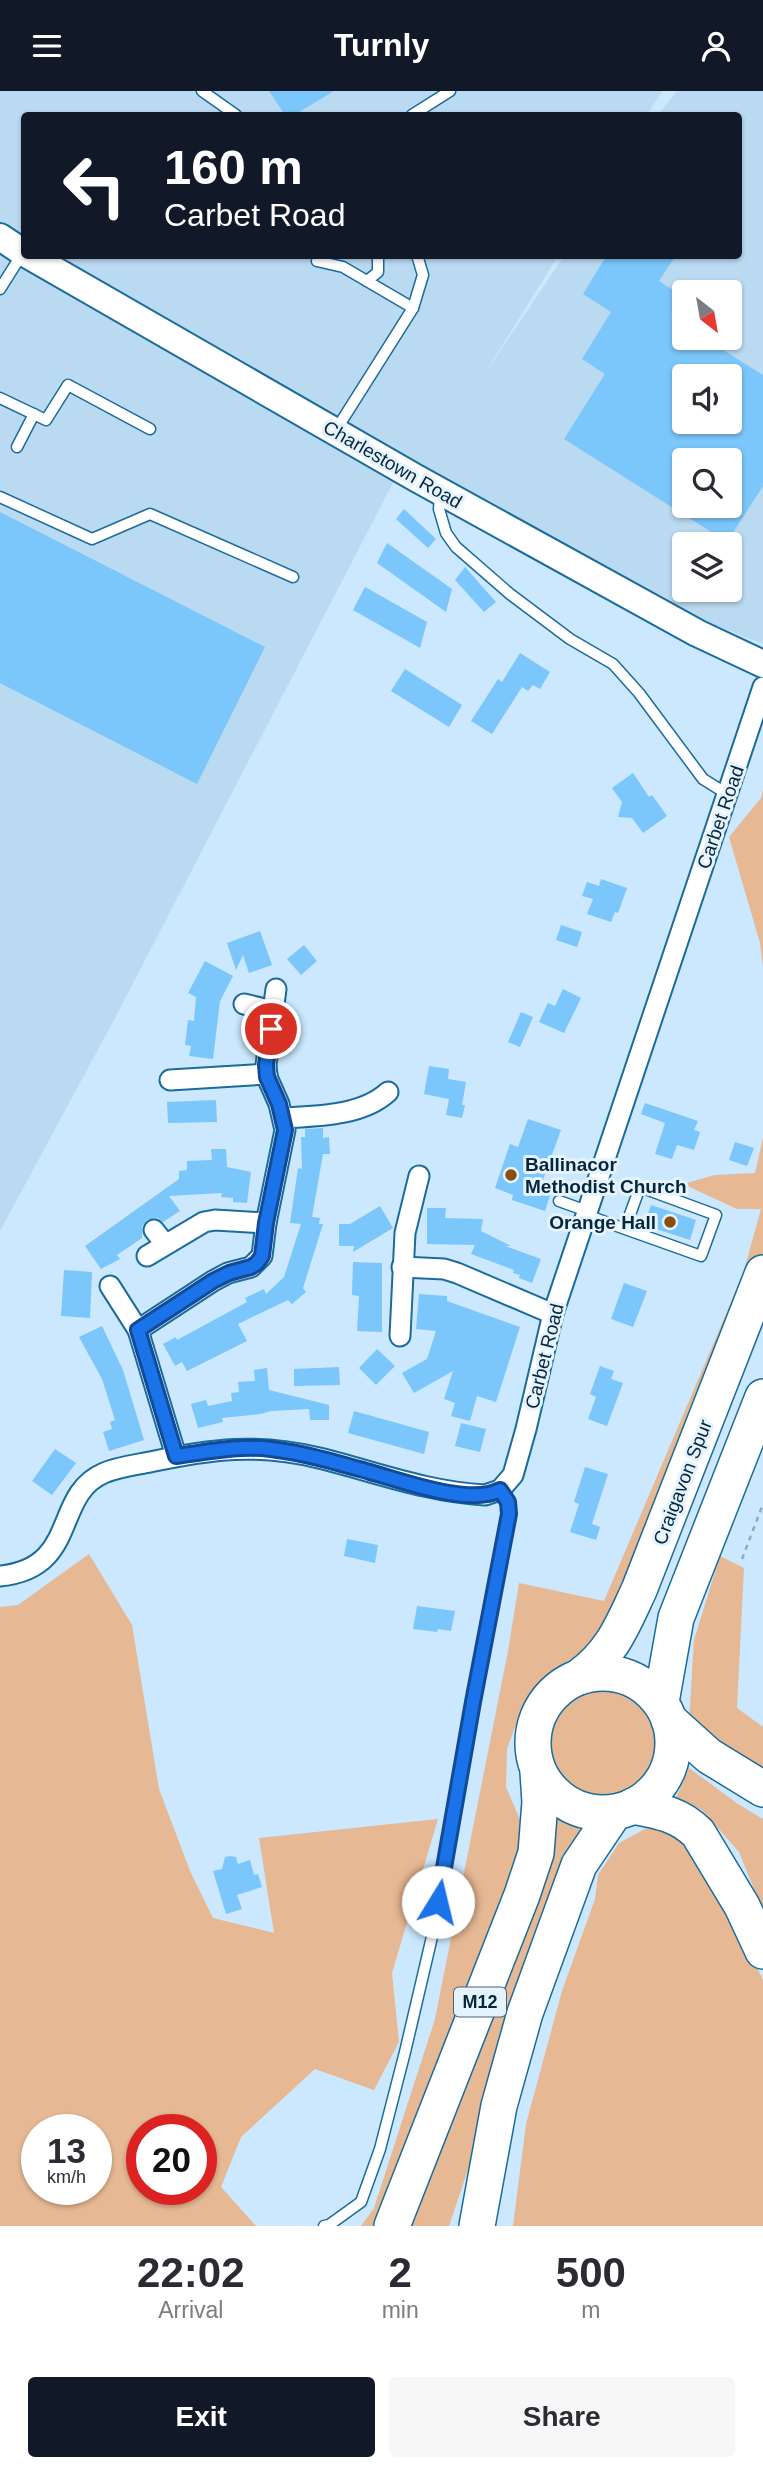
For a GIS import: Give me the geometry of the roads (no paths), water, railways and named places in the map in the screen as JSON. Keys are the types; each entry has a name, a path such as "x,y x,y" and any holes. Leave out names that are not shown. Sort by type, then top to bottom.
{"highway":[{"name":"Craigavon Spur","path":"579,1677 599,1663 619,1634 639,1590 763,1273"},
{"name":"M12","path":"665,1711 676,1618 763,1397"},
{"name":"M12","path":"393,2226 536,1853 540,1802 533,1740 539,1713 547,1699 562,1685 579,1677 601,1672 622,1675 646,1687 665,1711 673,1739 670,1763 657,1788 624,1810 579,1865 525,2013 499,2106 477,2226"},
{"path":"665,1711 688,1739 709,1756 763,1789"},
{"path":"538,1772 562,1801 578,1809 597,1813 624,1810 673,1815 690,1825 698,1833 742,1906 763,1951"}],"main road":[{"name":"Charlestown Road","path":"0,237 21,251"},
{"name":"Charlestown Road","path":"34,259 441,492 697,633 763,664"}],"street":[{"name":"Carbet Road","path":"500,1490 513,1475 553,1314 763,687"},
{"path":"138,1330 213,1281 257,1263 262,1256 285,1130 266,1065 276,989"},
{"path":"244,1005 273,1011"},
{"path":"170,1080 267,1074"},
{"path":"283,1118 339,1112 375,1102 388,1091"},
{"path":"400,1336 405,1233 419,1176"},
{"path":"147,1256 160,1237 204,1222 215,1220 266,1223"},
{"path":"402,1267 444,1269 457,1273 553,1314"},
{"path":"110,1286 138,1330 176,1456"},
{"path":"0,1576 26,1570 50,1553 59,1541 79,1495 101,1474 176,1456 247,1447 269,1448 318,1458 429,1489 485,1495 500,1490"}],"lane":[{"path":"201,91 222,112"},
{"path":"422,112 450,91"},
{"path":"0,289 21,259"},
{"path":"368,281 378,272 378,259"},
{"path":"335,431 413,308 423,275 418,259"},
{"path":"317,261 343,267 413,308"},
{"path":"0,398 46,421 68,385 150,429"},
{"path":"17,447 34,414"},
{"path":"441,492 439,509 446,533 456,547 537,615 570,639 613,664 639,693 703,779 727,794"},
{"path":"0,497 92,539 150,514 293,577"},
{"path":"559,1201 625,1228 701,1256 716,1215 640,1187 625,1228"},
{"path":"324,2226 361,2201 380,2149 405,2052 435,1924 509,1514 508,1502 500,1490"}],"place":[{"name":"Ballinacor Methodist Church","path":"511,1175"},
{"name":"Orange Hall","path":"670,1222"}]}
